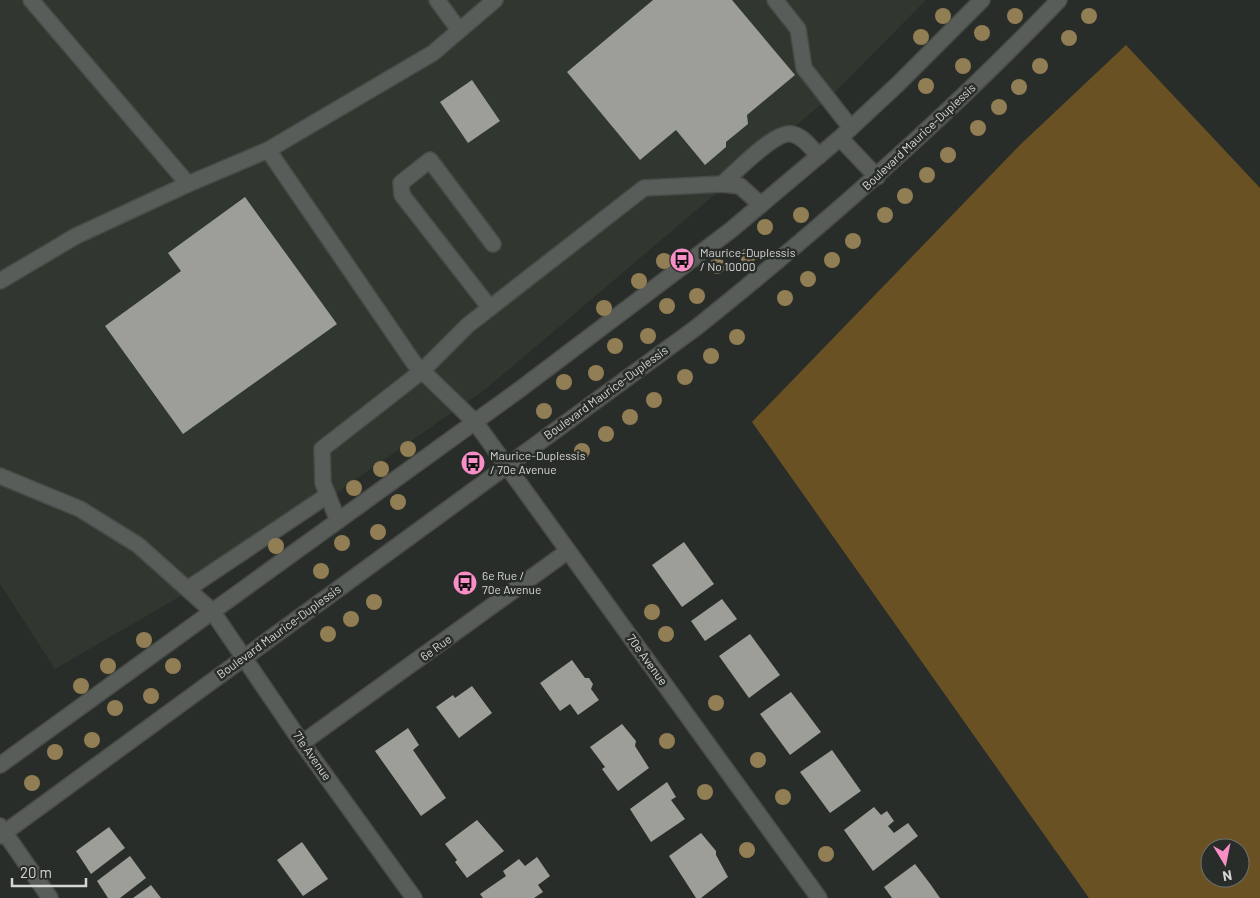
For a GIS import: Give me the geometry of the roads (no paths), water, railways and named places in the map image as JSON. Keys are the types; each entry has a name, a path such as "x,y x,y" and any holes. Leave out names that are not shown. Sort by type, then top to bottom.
{"street":[{"path":"31,0 188,184"},
{"path":"437,0 459,30"},
{"path":"0,281 76,236 188,184 268,150 433,53 495,0"},
{"path":"0,765 633,306 760,205 846,133 982,0"},
{"name":"Boulevard Maurice-Duplessis","path":"2,832 697,327 789,254 877,177 953,107 1059,0"},
{"path":"784,3 798,29 804,68 877,177"},
{"path":"722,184 778,136 791,133 803,138 818,156"},
{"name":"70e Avenue","path":"268,150 414,363 475,422 819,898"},
{"path":"490,308 402,195 401,183 430,160 493,244"},
{"path":"338,521 323,483 322,449 422,371 468,325 644,188 722,184 740,186 760,205"},
{"name":"71e Avenue","path":"0,476 80,509 138,545 189,588 212,611 302,742 414,898"},
{"path":"189,588 328,495"},
{"name":"6e Rue","path":"302,742 568,551"},
{"path":"2,832 50,898"}],"place":[{"name":"Maurice-Duplessis / No 10000","path":"682,260"},
{"name":"Maurice-Duplessis / 70e Avenue","path":"473,463"},
{"name":"6e Rue / 70e Avenue","path":"465,583"}]}
